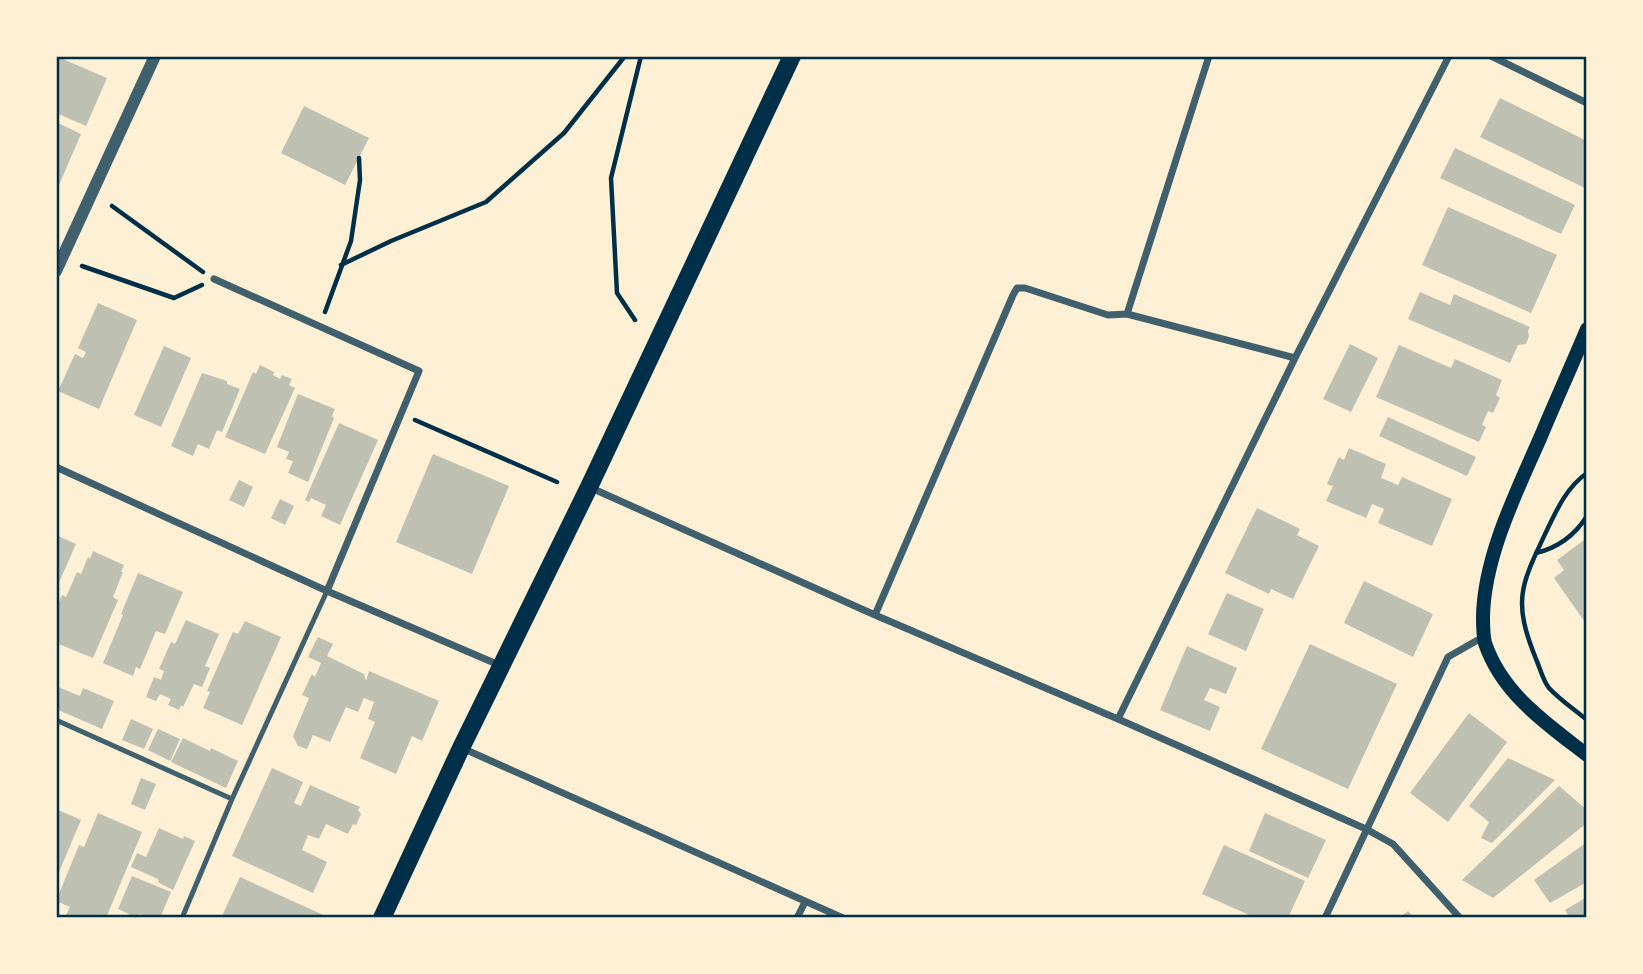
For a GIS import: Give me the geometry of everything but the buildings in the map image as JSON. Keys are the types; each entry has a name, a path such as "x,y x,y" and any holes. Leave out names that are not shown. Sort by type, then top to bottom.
{"main road":[{"path":"382,918 792,56"},
{"path":"1587,329 1504,521 1487,581 1483,607 1483,637 1497,670 1511,690 1532,713 1587,755"}],"street":[{"path":"57,267 155,56"},
{"path":"1127,314 1209,56"},
{"path":"1118,719 1295,358 1449,56"},
{"path":"1491,56 1587,103"},
{"path":"214,279 419,371 327,591"},
{"path":"875,615 1017,288 1025,288 1108,315 1127,314 1295,358"},
{"path":"56,467 327,591 502,666"},
{"path":"589,487 1367,829 1393,844 1460,918"},
{"path":"1325,918 1448,657 1483,637"},
{"path":"461,748 843,918"},
{"path":"797,918 805,902"}],"lane":[{"path":"182,918 232,799 327,591"},
{"path":"56,720 232,799"}],"path":[{"path":"341,265 486,202 564,133 625,56"},
{"path":"635,320 617,293 611,178 641,56"},
{"path":"320,327 351,241 360,180 359,158"},
{"path":"82,266 174,299 214,279 112,206"},
{"path":"401,414 557,482"},
{"path":"1587,474 1575,482 1559,506 1536,553 1522,594 1526,635 1548,687 1587,720"},
{"path":"1536,553 1551,549 1579,529 1587,516"}]}
